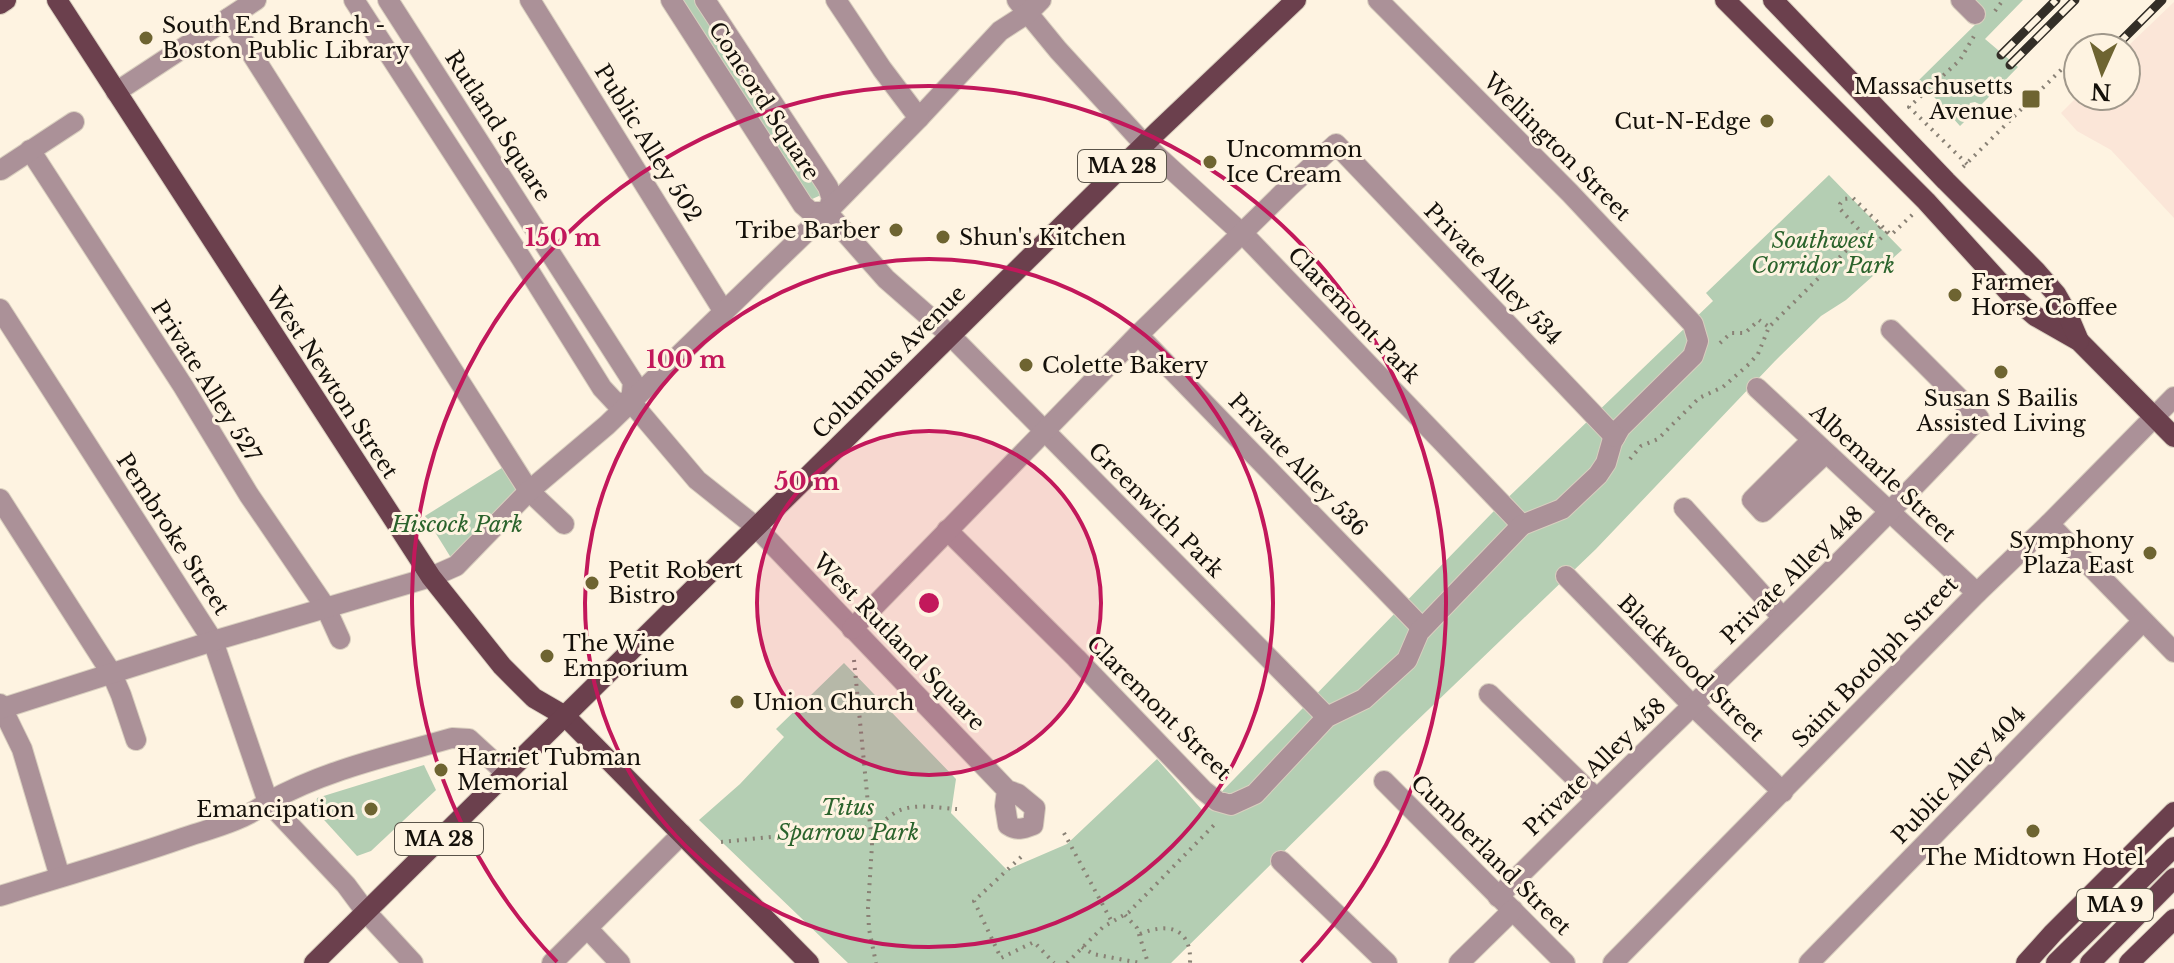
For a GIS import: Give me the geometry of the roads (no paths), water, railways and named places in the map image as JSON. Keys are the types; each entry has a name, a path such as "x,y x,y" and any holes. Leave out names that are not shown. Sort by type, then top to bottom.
{"main road":[{"path":"0,4 6,0"},
{"name":"West Newton Street","path":"57,0 431,577 502,666 534,698 565,716 809,963"},
{"name":"Columbus Avenue","path":"314,963 1144,144 1296,0"},
{"path":"1725,0 1926,201 2014,298 2035,316 2079,341 2174,437"},
{"path":"1773,0 2036,271 2056,294 2079,341"},
{"path":"2026,963 2174,812"},
{"name":"MA 9","path":"2056,963 2174,847"},
{"name":"MA 9","path":"2090,963 2174,878"},
{"path":"2129,963 2174,919"}],"street":[{"path":"116,92 256,0"},
{"name":"Rutland Square","path":"354,0 602,388 616,403 631,402"},
{"name":"Rutland Square","path":"388,0 633,382 631,402"},
{"name":"Public Alley 502","path":"530,0 724,312"},
{"name":"Concord Square","path":"671,0 803,205 811,212 827,212 886,279 950,335"},
{"name":"Concord Square","path":"705,0 828,187 832,199 827,212"},
{"path":"836,0 919,118"},
{"name":"Wellington Street","path":"1378,0 1601,225 1687,316 1697,333"},
{"path":"60,877 22,749 1,707 431,577 456,566 529,491 607,425 827,212 1029,4"},
{"name":"Claremont Park","path":"1029,4 1058,50 1144,144 1243,234 1522,525"},
{"path":"229,18 529,491 564,524"},
{"path":"425,111 451,95"},
{"path":"1,170 74,122"},
{"name":"Private Alley 534","path":"1243,234 1336,144 1615,437"},
{"name":"Private Alley 527","path":"30,150 183,386 249,495 326,608 340,639"},
{"path":"852,629 1138,335 1243,234"},
{"path":"521,258 545,243"},
{"name":"Pembroke Street","path":"0,309 213,641 268,802"},
{"name":"Private Alley 448","path":"1693,706 1891,512 1979,418 1891,330"},
{"name":"Claremont Street","path":"947,530 1203,790 1217,801 1231,805 1255,794 1327,717 1364,699 1407,660 1422,628 1522,525 1558,511 1587,486 1603,468 1620,428 1690,360 1698,345 1697,333"},
{"name":"Greenwich Park","path":"950,335 1327,717"},
{"name":"Private Alley 536","path":"1138,335 1422,628"},
{"name":"Albemarle Street","path":"1757,388 1977,593"},
{"name":"Saint Botolph Street","path":"1613,963 2174,397"},
{"name":"Rutland Square","path":"631,402 697,480 756,527"},
{"path":"0,499 112,674 136,740"},
{"path":"1684,508 1782,617"},
{"path":"2049,524 2174,652"},
{"name":"West Rutland Square","path":"756,527 1007,790"},
{"name":"Blackwood Street","path":"1566,576 1693,706 1783,792"},
{"name":"Public Alley 404","path":"1809,963 2143,621"},
{"path":"1489,694 1596,798"},
{"name":"Private Alley 458","path":"1459,963 1596,798 1693,706"},
{"path":"0,896 239,819 293,788 325,774 452,738 469,739 506,773"},
{"name":"Cumberland Street","path":"1384,781 1565,963"},
{"path":"268,802 346,885 366,912 413,963"},
{"path":"552,963 682,834"},
{"path":"1281,861 1387,963"},
{"path":"588,929 620,963"}],"railway":[{"path":"2001,55 2056,0"},
{"path":"2010,65 2075,0"},
{"path":"2130,32 2162,0"}],"place":[{"name":"South End Branch - Boston Public Library","path":"146,38"},
{"name":"Massachusetts Avenue","path":"2031,99"},
{"name":"Cut-N-Edge","path":"1767,121"},
{"name":"Uncommon Ice Cream","path":"1210,162"},
{"name":"Tribe Barber","path":"896,230"},
{"name":"Shun's Kitchen","path":"943,237"},
{"name":"Farmer Horse Coffee","path":"1955,295"},
{"name":"Colette Bakery","path":"1026,365"},
{"name":"Susan S Bailis Assisted Living","path":"2001,372"},
{"name":"Symphony Plaza East","path":"2150,553"},
{"name":"Petit Robert Bistro","path":"592,583"},
{"name":"The Wine Emporium","path":"547,656"},
{"name":"Union Church","path":"737,702"},
{"name":"Harriet Tubman Memorial","path":"441,770"},
{"name":"Emancipation","path":"371,809"},
{"name":"The Midtown Hotel","path":"2033,831"}],"park label":[{"name":"Southwest Corridor Park","path":"1823,252"},
{"name":"Hiscock Park","path":"457,524"},
{"name":"Titus Sparrow Park","path":"848,820"}]}
